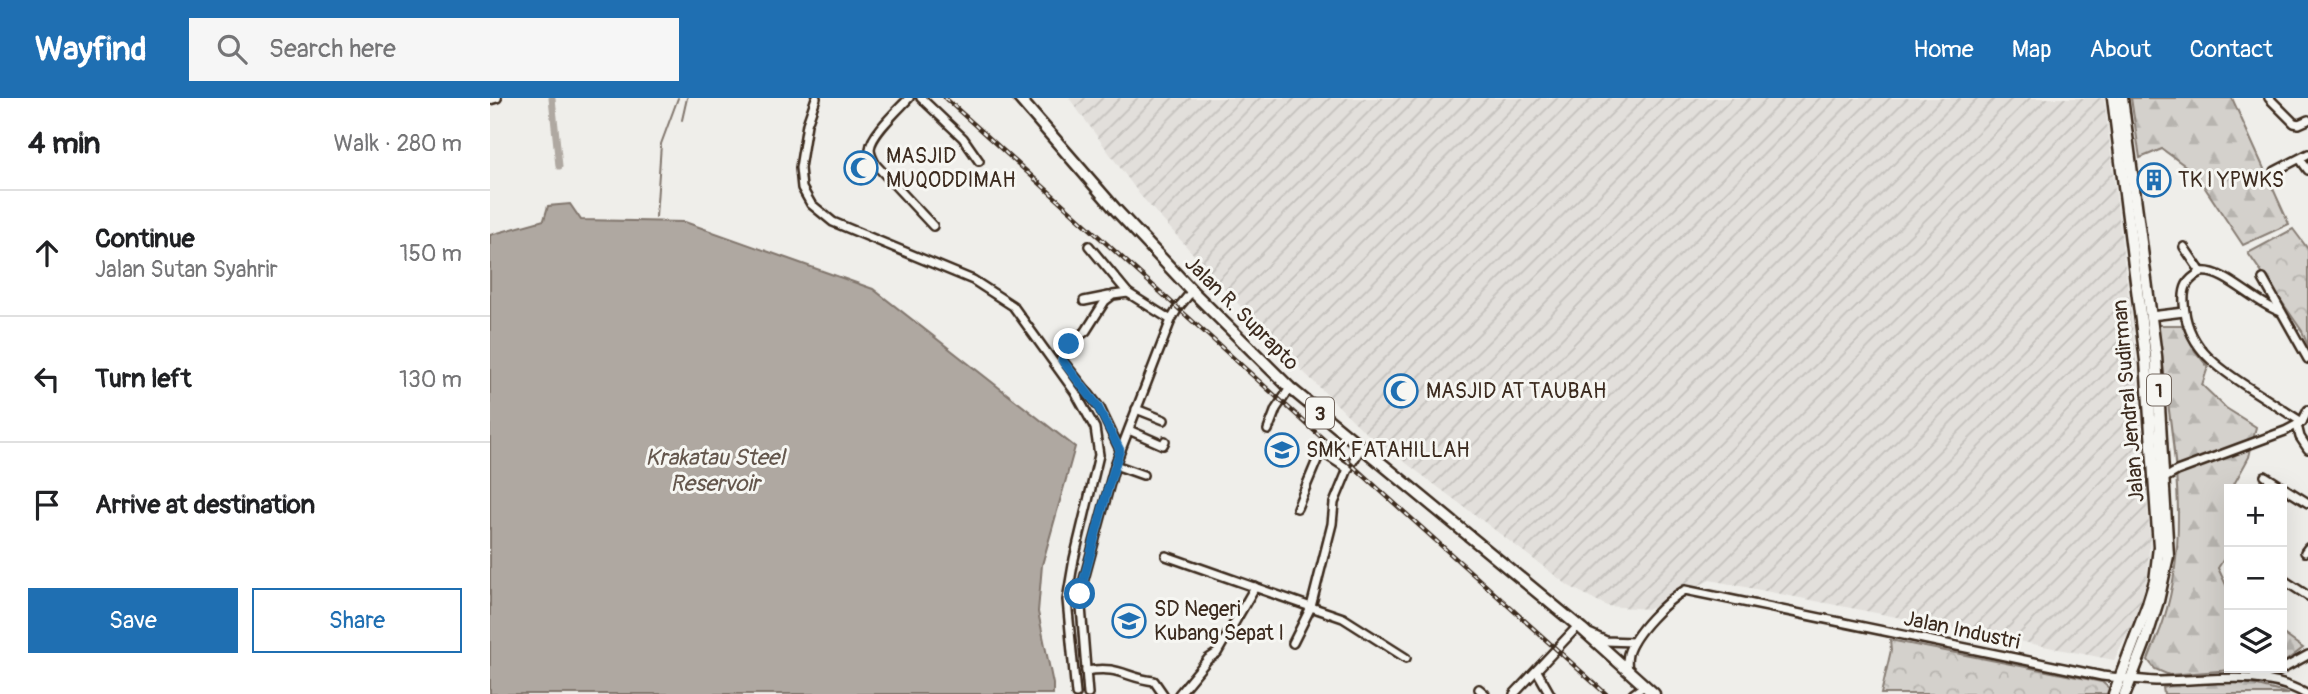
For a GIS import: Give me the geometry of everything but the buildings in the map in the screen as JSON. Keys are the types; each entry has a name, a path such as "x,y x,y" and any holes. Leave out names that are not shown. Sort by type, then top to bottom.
{"highway":[{"name":"Jalan R. Suprapto","path":"1019,98 1116,210 1192,291 1290,388 1580,628 1654,694"},
{"name":"Jalan Jendral Sudirman","path":"2113,98 2147,360 2159,547 2155,581 2148,604 2113,694"},
{"name":"Jalan Jendral Sudirman","path":"2122,98 2157,356 2168,556 2165,578 2125,694"}],"street":[{"path":"490,100 497,98"},
{"path":"816,98 807,124 800,168 802,188 811,204 832,222 973,280 1013,306 1097,405 1120,450"},
{"path":"909,98 875,137 870,149 871,156 876,165 933,226"},
{"path":"921,98 963,138 979,160"},
{"path":"2269,98 2294,123 2308,120"},
{"path":"2274,171 2308,154"},
{"path":"2300,159 2308,170"},
{"path":"1089,246 1128,293 1171,320"},
{"path":"2185,247 2201,272"},
{"path":"2281,312 2256,300 2214,271 2201,272 2186,284 2183,293 2184,312 2191,337 2205,356 2218,368 2299,423"},
{"path":"2263,279 2308,359"},
{"path":"1088,694 1080,594 1120,450 1171,320 1192,291"},
{"path":"1084,301 1128,293"},
{"path":"1058,362 1069,344 1086,331 1102,304 1113,295"},
{"path":"2151,316 2184,312"},
{"path":"1058,362 1095,428 1099,446 1067,600 1076,694"},
{"path":"1268,430 1276,408 1290,388"},
{"path":"1136,409 1164,419"},
{"path":"2165,478 2176,471 2299,423 2308,410"},
{"path":"2299,423 2300,437 2308,449"},
{"path":"1129,430 1163,445 1165,441"},
{"path":"1293,643 1311,607 1332,524 1334,503 1348,469 1361,448"},
{"path":"1297,508 1320,453 1348,469"},
{"path":"1115,464 1143,475"},
{"path":"2265,476 2308,503"},
{"path":"1166,556 1343,618 1406,658"},
{"path":"2287,582 2308,596"},
{"path":"1179,694 1207,660 1217,653 1255,587"},
{"name":"Jalan Industri","path":"1633,642 1664,606 1685,590 2017,660 2120,678 2157,681 2253,678 2305,694"},
{"path":"1514,694 1580,628 1606,641 1633,642 1627,657 1628,671"},
{"path":"2253,678 2279,671 2308,655"},
{"path":"1086,671 1115,669 1142,680 1156,682 1163,694"},
{"path":"1537,671 1550,694"},
{"path":"1633,694 1644,686"}],"shaded area":[{"path":"1069,98 2104,98 2135,347 2150,538 2147,577 2138,614 2114,660 1710,580 1649,609 1607,606 1569,586 1365,432 1269,338 1140,195"}],"green space":[{"path":"2131,98 2232,98 2289,224 2243,245 2195,173 2162,149 2140,158"},
{"path":"2293,229 2308,249 2308,346 2302,331 2248,253"},
{"path":"2158,325 2182,325 2195,351 2208,367 2202,385 2226,408 2256,427 2249,457 2234,484 2224,484 2224,559 2218,568 2224,581 2224,671 2169,675 2155,669 2148,660 2164,619 2173,583 2177,546 2178,510"},
{"path":"2287,637 2303,648 2287,660"},
{"path":"1890,640 2102,682 2110,689 2107,694 1881,694 1891,650"},
{"path":"2179,683 2246,683 2289,694 2164,694 2163,688"}],"water":[{"name":"Krakatau Steel Reservoir","path":"570,204 581,220 685,222 873,289 1075,447 1042,565 1038,612 1053,694 490,694 490,235 544,220 548,206"}],"waterway":[{"path":"552,98 559,166"},
{"path":"656,217 661,144 678,98"},
{"path":"682,120 687,98"}],"railway":[{"path":"945,98 1606,694"}],"place":[{"name":"MASJID MUQODDIMAH","path":"861,168"},
{"name":"TK I YPWKS","path":"2154,180"},
{"name":"MASJID AT TAUBAH","path":"1401,391"},
{"name":"SMK FATAHILLAH","path":"1282,450"},
{"name":"SD Negeri Kubang Sepat I","path":"1129,621"}],"route":[{"path":"1069,344 1062,360 1097,405 1120,450 1080,594"}]}
